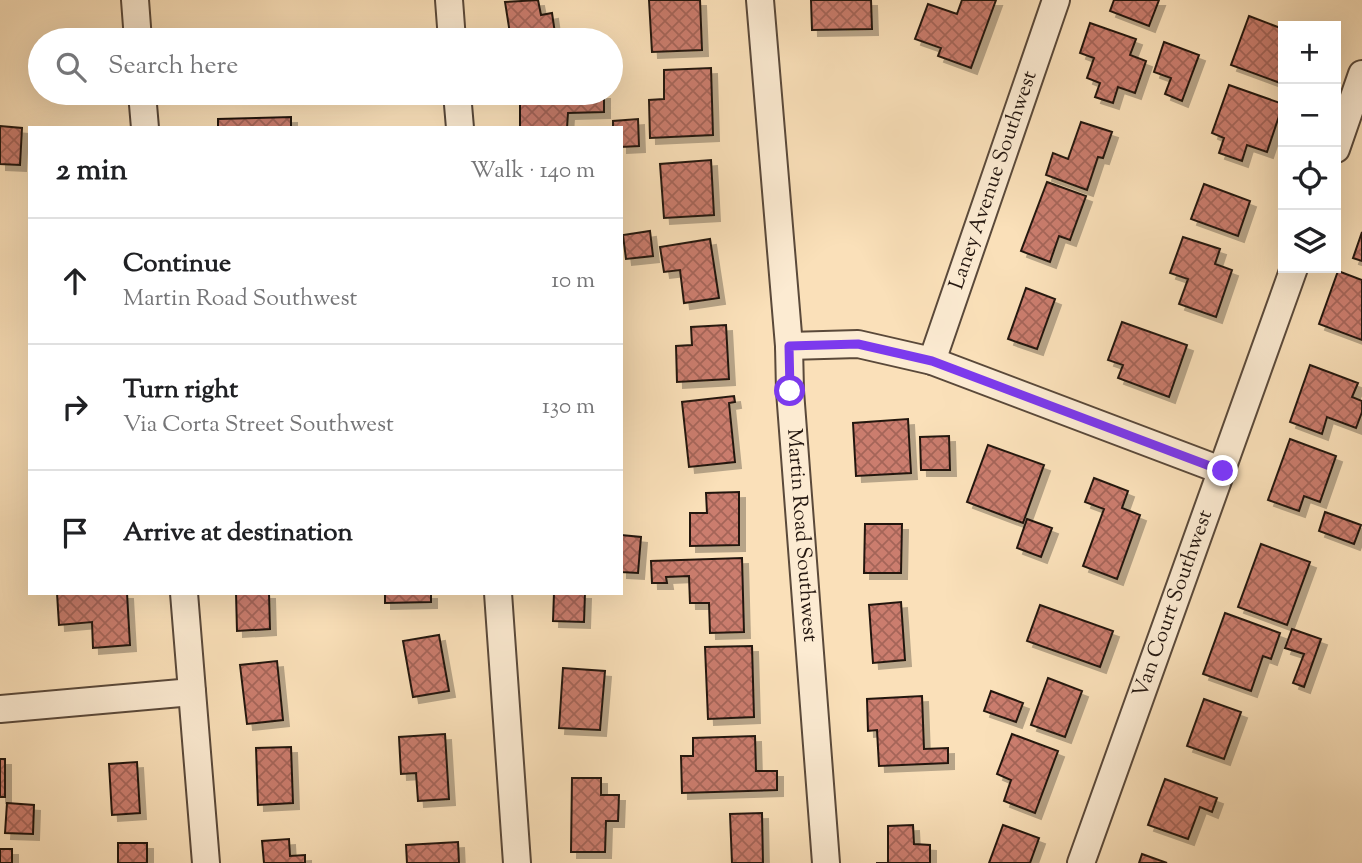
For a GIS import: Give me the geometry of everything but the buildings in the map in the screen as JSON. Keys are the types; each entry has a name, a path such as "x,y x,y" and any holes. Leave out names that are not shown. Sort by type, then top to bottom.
{"street":[{"path":"135,0 137,28"},
{"path":"449,0 451,28"},
{"name":"Martin Road Southwest","path":"760,0 789,346 790,391 826,863"},
{"name":"Laney Avenue Southwest","path":"932,361 1056,0"},
{"path":"1337,147 1362,75"},
{"path":"143,105 145,126"},
{"path":"458,105 460,126"},
{"name":"Van Court Southwest","path":"1081,863 1292,273"},
{"path":"789,346 858,344 932,361 1223,471"},
{"path":"184,595 206,863"},
{"path":"498,595 517,863"},
{"path":"0,709 192,692"}],"route":[{"path":"790,391 789,346 858,344 932,361 1223,471"}]}
